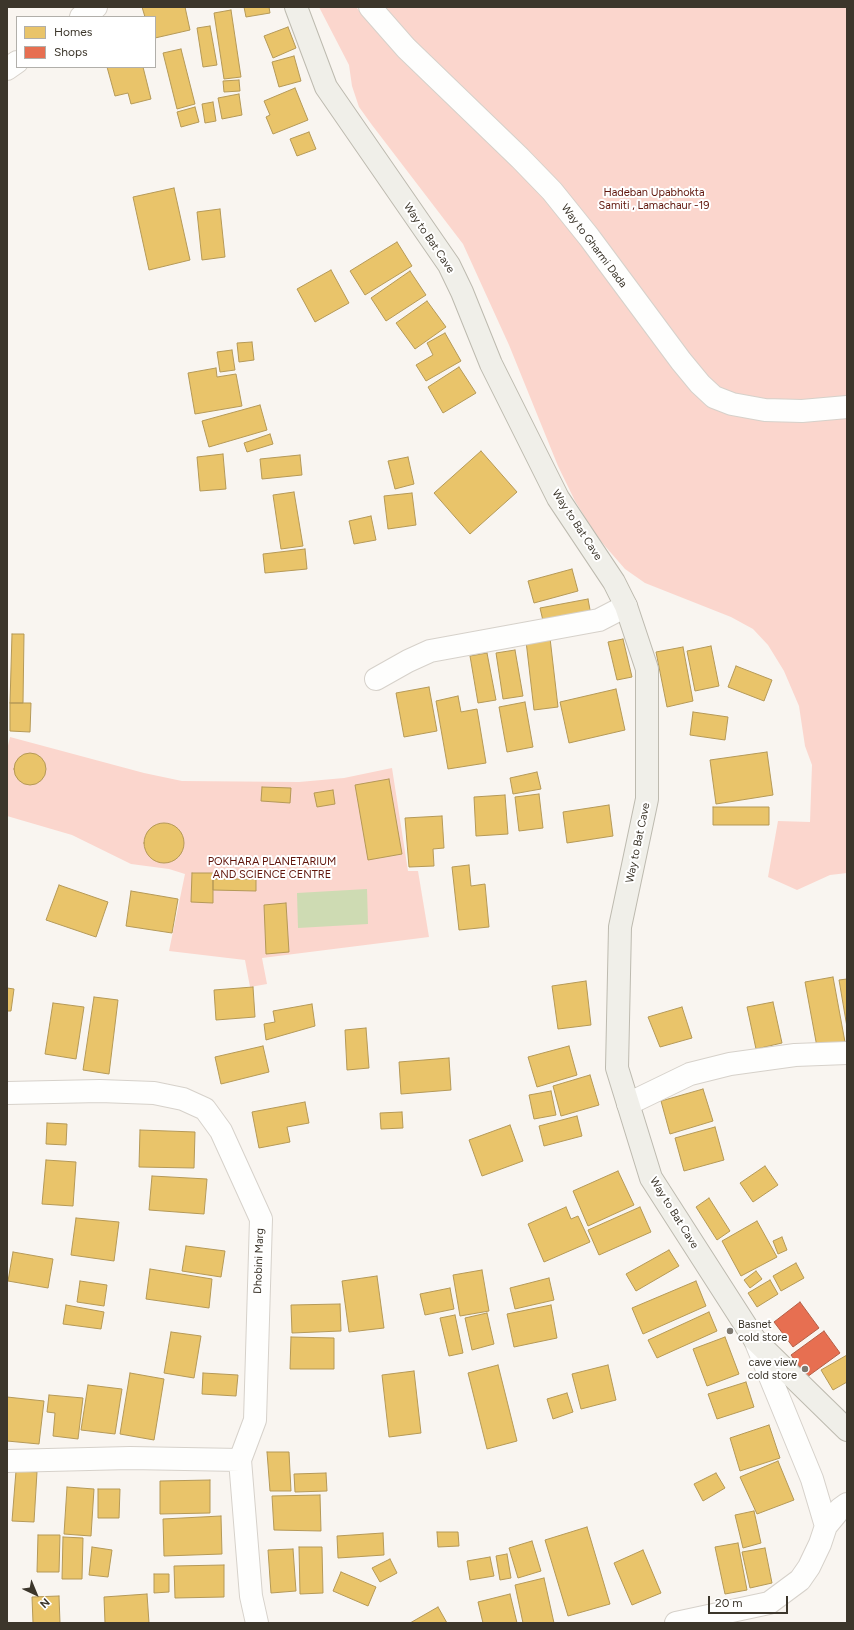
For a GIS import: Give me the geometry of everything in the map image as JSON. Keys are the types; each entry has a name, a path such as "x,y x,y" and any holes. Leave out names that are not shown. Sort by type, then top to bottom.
{"main road":[{"name":"Way to Bat Cave","path":"296,7 326,87 449,265 462,292 491,364 558,498 614,582 626,606 647,669 647,800 620,927 617,1068 651,1178 755,1340"},
{"path":"755,1340 847,1430"}],"street":[{"path":"83,16 96,7"},
{"name":"Way to Gharmi Dada","path":"370,7 406,48 552,191 589,237 681,361 700,384 714,397 732,404 765,410 802,411 847,407"},
{"path":"7,70 16,63"},
{"path":"376,679 408,660 430,651 599,620 626,606"},
{"path":"628,1104 690,1074 730,1064 795,1055 847,1053"},
{"name":"Dhobini Marg","path":"7,1094 100,1091 154,1093 183,1099 205,1110 221,1131 261,1219 255,1420 240,1460 251,1596 257,1623"},
{"name":"Way to Bat Cave","path":"755,1340 812,1479 826,1526"},
{"path":"7,1462 130,1458 240,1460"},
{"path":"676,1623 769,1603 800,1580 809,1567 820,1544 826,1526 840,1509 847,1504"}],"green space":[{"name":"Hadeban Upabhokta Samiti , Lamachaur -19","path":"319,7 356,7 362,14 364,7 847,7 847,873 830,875 797,890 768,877 778,821 810,822 812,765 805,746 799,706 784,671 768,645 753,629 731,617 645,583 625,569 598,538 575,501 558,466 509,345 463,244 359,107 352,86 349,65"},
{"name":"POKHARA PLANETARIUM AND SCIENCE CENTRE","path":"10,737 144,773 182,781 299,782 344,778 392,768 408,871 418,871 429,937 262,958 267,984 250,987 245,960 169,951 185,874 169,869 131,864 72,835 7,816 7,750"}],"shaded area":[{"path":"367,889 368,924 298,928 297,893"}],"building: Homes":[{"path":"142,7 185,7 190,30 156,38 156,16 145,16"},
{"path":"244,7 269,7 270,13 246,17"},
{"path":"231,10 241,77 224,79 214,13"},
{"path":"210,26 217,65 203,67 197,28"},
{"path":"288,27 296,48 273,58 264,36"},
{"path":"181,49 195,104 177,109 163,53"},
{"path":"294,56 301,81 279,87 272,62"},
{"path":"107,68 143,68 151,99 131,104 128,93 115,96"},
{"path":"239,80 240,91 224,92 223,81"},
{"path":"295,88 308,120 273,134 266,117 270,115 264,101"},
{"path":"239,94 242,115 222,119 218,98"},
{"path":"213,102 216,121 205,123 202,104"},
{"path":"195,107 199,122 181,127 177,112"},
{"path":"309,132 316,149 297,156 290,139"},
{"path":"174,188 190,260 149,270 133,197"},
{"path":"220,209 225,257 202,260 197,212"},
{"path":"397,242 412,266 365,295 350,271"},
{"path":"331,270 349,303 315,322 297,289"},
{"path":"410,271 426,295 386,321 371,298"},
{"path":"427,301 446,327 415,349 396,323"},
{"path":"445,333 461,361 426,381 416,365 433,355 427,343"},
{"path":"252,342 254,360 239,362 237,343"},
{"path":"232,350 235,370 220,372 217,352"},
{"path":"459,367 476,393 443,413 428,387"},
{"path":"216,368 217,377 236,374 242,406 195,414 188,373"},
{"path":"260,405 267,430 209,447 202,421"},
{"path":"270,434 273,444 247,452 244,443"},
{"path":"481,451 517,492 470,534 434,493"},
{"path":"223,454 226,489 200,491 197,457"},
{"path":"300,455 302,475 262,479 260,459"},
{"path":"408,457 414,484 395,489 388,461"},
{"path":"294,492 303,546 281,549 273,495"},
{"path":"412,493 416,525 388,529 384,496"},
{"path":"371,516 376,540 354,544 349,521"},
{"path":"305,549 307,569 265,573 263,554"},
{"path":"572,569 578,591 534,603 528,581"},
{"path":"588,599 591,615 544,625 540,608"},
{"path":"12,634 24,634 23,703 10,703"},
{"path":"550,638 558,707 534,710 526,641"},
{"path":"623,639 632,677 617,680 608,642"},
{"path":"711,646 719,686 695,691 687,651"},
{"path":"683,647 693,701 667,707 656,652"},
{"path":"515,650 523,696 503,699 496,653"},
{"path":"487,653 496,700 478,703 470,656"},
{"path":"736,666 772,680 764,701 728,687"},
{"path":"429,687 437,731 404,737 396,693"},
{"path":"616,689 625,730 569,743 560,702"},
{"path":"458,696 461,712 477,709 486,763 448,769 436,701"},
{"path":"525,702 533,747 507,752 499,707"},
{"path":"10,703 31,703 30,732 10,731"},
{"path":"693,712 728,717 725,740 690,735"},
{"path":"767,752 773,795 716,804 710,760"},
{"path":"30,753 36,754 43,760 46,769 45,775 39,782 30,785 24,784 17,778 14,769 15,763 21,756"},
{"path":"537,772 541,789 513,794 510,778"},
{"path":"389,779 402,854 368,860 355,785"},
{"path":"262,787 291,788 290,803 261,801"},
{"path":"333,790 335,804 317,807 314,793"},
{"path":"539,794 543,828 519,831 515,797"},
{"path":"505,795 508,834 476,836 474,797"},
{"path":"609,805 613,836 567,843 563,812"},
{"path":"713,807 769,807 769,825 713,825"},
{"path":"442,816 444,848 433,849 434,866 409,867 405,818"},
{"path":"164,823 178,829 184,843 178,857 164,863 150,857 144,843 150,829"},
{"path":"469,865 471,886 485,884 489,927 459,930 452,867"},
{"path":"192,873 213,873 213,903 191,902"},
{"path":"213,879 256,879 256,891 213,890"},
{"path":"59,885 108,902 96,937 46,920"},
{"path":"131,891 178,899 172,933 126,926"},
{"path":"286,903 289,952 266,954 264,905"},
{"path":"833,977 845,1042 817,1047 805,982"},
{"path":"847,979 847,1027 839,980"},
{"path":"586,981 591,1025 558,1029 552,986"},
{"path":"253,987 255,1017 216,1020 214,990"},
{"path":"7,988 14,989 11,1011 7,1011"},
{"path":"94,997 118,1000 109,1074 83,1070"},
{"path":"773,1002 782,1043 756,1049 747,1007"},
{"path":"53,1003 84,1007 76,1059 45,1054"},
{"path":"312,1004 315,1026 266,1040 264,1024 275,1022 273,1011"},
{"path":"682,1007 692,1038 660,1047 648,1017"},
{"path":"366,1028 369,1068 347,1070 345,1030"},
{"path":"263,1046 269,1072 221,1084 215,1057"},
{"path":"569,1046 577,1075 537,1087 528,1057"},
{"path":"449,1058 451,1090 401,1094 399,1062"},
{"path":"590,1075 599,1105 561,1116 553,1086"},
{"path":"703,1089 713,1121 670,1134 661,1101"},
{"path":"551,1091 556,1115 534,1119 529,1095"},
{"path":"305,1102 309,1123 287,1127 290,1142 259,1148 252,1112"},
{"path":"402,1112 403,1128 381,1129 380,1113"},
{"path":"577,1116 582,1136 544,1146 539,1126"},
{"path":"47,1123 67,1124 66,1145 46,1144"},
{"path":"510,1125 523,1161 482,1176 469,1140"},
{"path":"715,1127 724,1160 684,1171 675,1138"},
{"path":"140,1130 195,1132 194,1168 139,1167"},
{"path":"46,1160 76,1162 73,1206 42,1204"},
{"path":"765,1166 778,1185 753,1202 740,1183"},
{"path":"618,1171 634,1205 588,1226 573,1191"},
{"path":"152,1176 207,1179 204,1214 149,1210"},
{"path":"709,1198 730,1231 717,1240 696,1207"},
{"path":"566,1207 571,1219 578,1216 590,1242 544,1262 528,1224"},
{"path":"640,1207 651,1232 599,1255 588,1230"},
{"path":"76,1218 119,1222 114,1261 71,1255"},
{"path":"757,1221 777,1257 741,1276 722,1241"},
{"path":"782,1237 787,1250 778,1254 773,1241"},
{"path":"186,1246 225,1251 221,1277 182,1271"},
{"path":"669,1250 679,1266 636,1291 626,1274"},
{"path":"13,1252 53,1259 48,1288 8,1281"},
{"path":"796,1263 804,1278 781,1291 773,1276"},
{"path":"150,1269 212,1279 209,1308 146,1299"},
{"path":"482,1270 489,1311 460,1316 453,1275"},
{"path":"756,1271 762,1279 750,1288 744,1280"},
{"path":"377,1276 384,1328 349,1332 342,1281"},
{"path":"549,1278 554,1300 515,1309 510,1288"},
{"path":"770,1280 778,1294 757,1307 748,1293"},
{"path":"80,1281 107,1285 104,1306 77,1302"},
{"path":"696,1281 706,1306 643,1334 632,1308"},
{"path":"450,1288 454,1309 425,1315 420,1294"},
{"path":"340,1304 341,1331 292,1333 291,1305"},
{"path":"66,1305 104,1312 101,1329 63,1324"},
{"path":"551,1305 557,1338 514,1347 507,1314"},
{"path":"709,1312 717,1331 657,1358 648,1340"},
{"path":"487,1313 494,1344 472,1350 465,1318"},
{"path":"455,1315 463,1353 449,1356 440,1318"},
{"path":"171,1332 201,1336 194,1378 164,1373"},
{"path":"291,1337 334,1338 334,1369 290,1369"},
{"path":"725,1337 739,1374 707,1386 693,1349"},
{"path":"847,1355 847,1382 833,1390 821,1370"},
{"path":"498,1365 517,1441 487,1449 468,1373"},
{"path":"608,1365 616,1400 581,1409 572,1374"},
{"path":"414,1371 421,1433 389,1437 382,1375"},
{"path":"130,1373 164,1379 154,1440 120,1434"},
{"path":"203,1373 238,1375 236,1396 202,1394"},
{"path":"746,1382 754,1407 717,1419 708,1394"},
{"path":"88,1385 122,1389 115,1434 81,1430"},
{"path":"567,1393 573,1412 553,1419 547,1399"},
{"path":"49,1395 83,1398 78,1439 53,1436 55,1413 47,1412"},
{"path":"7,1397 44,1401 39,1444 7,1441"},
{"path":"769,1425 780,1458 740,1471 730,1438"},
{"path":"267,1452 289,1452 291,1491 270,1491"},
{"path":"778,1461 794,1500 757,1514 740,1477"},
{"path":"16,1471 37,1472 34,1522 12,1521"},
{"path":"326,1473 327,1491 295,1492 294,1474"},
{"path":"716,1473 725,1488 703,1501 694,1484"},
{"path":"210,1480 210,1513 160,1514 160,1481"},
{"path":"67,1487 94,1489 91,1536 64,1534"},
{"path":"98,1489 120,1489 119,1518 98,1518"},
{"path":"320,1495 321,1531 274,1530 272,1496"},
{"path":"754,1511 761,1543 743,1548 735,1515"},
{"path":"221,1516 222,1554 164,1556 163,1519"},
{"path":"587,1527 610,1604 568,1616 545,1540"},
{"path":"437,1532 458,1532 459,1546 438,1547"},
{"path":"383,1533 384,1555 338,1558 337,1536"},
{"path":"38,1535 60,1535 59,1572 37,1572"},
{"path":"63,1537 83,1538 82,1579 62,1579"},
{"path":"532,1541 541,1571 518,1578 509,1548"},
{"path":"738,1543 747,1590 725,1594 715,1547"},
{"path":"92,1547 112,1550 108,1577 89,1575"},
{"path":"299,1547 322,1547 323,1593 300,1594"},
{"path":"765,1548 772,1583 750,1588 742,1552"},
{"path":"293,1549 296,1591 271,1593 268,1550"},
{"path":"643,1550 661,1593 632,1605 614,1563"},
{"path":"507,1554 511,1578 500,1580 496,1556"},
{"path":"490,1557 494,1576 470,1580 467,1561"},
{"path":"390,1559 397,1573 380,1582 372,1568"},
{"path":"224,1565 224,1597 175,1598 174,1566"},
{"path":"341,1572 376,1587 368,1606 333,1591"},
{"path":"154,1574 169,1574 169,1592 154,1593"},
{"path":"544,1578 554,1623 523,1623 515,1585"},
{"path":"147,1594 149,1623 105,1623 104,1597"},
{"path":"510,1594 517,1623 483,1623 478,1602"},
{"path":"59,1596 60,1623 33,1623 32,1597"},
{"path":"438,1607 447,1623 410,1623"}],"building: Shops":[{"path":"800,1302 819,1328 793,1347 774,1322"},
{"path":"824,1331 840,1353 807,1377 791,1355"}],"place":[{"name":"Basnet cold store","path":"730,1331"},
{"name":"cave view cold store","path":"805,1369"}]}
